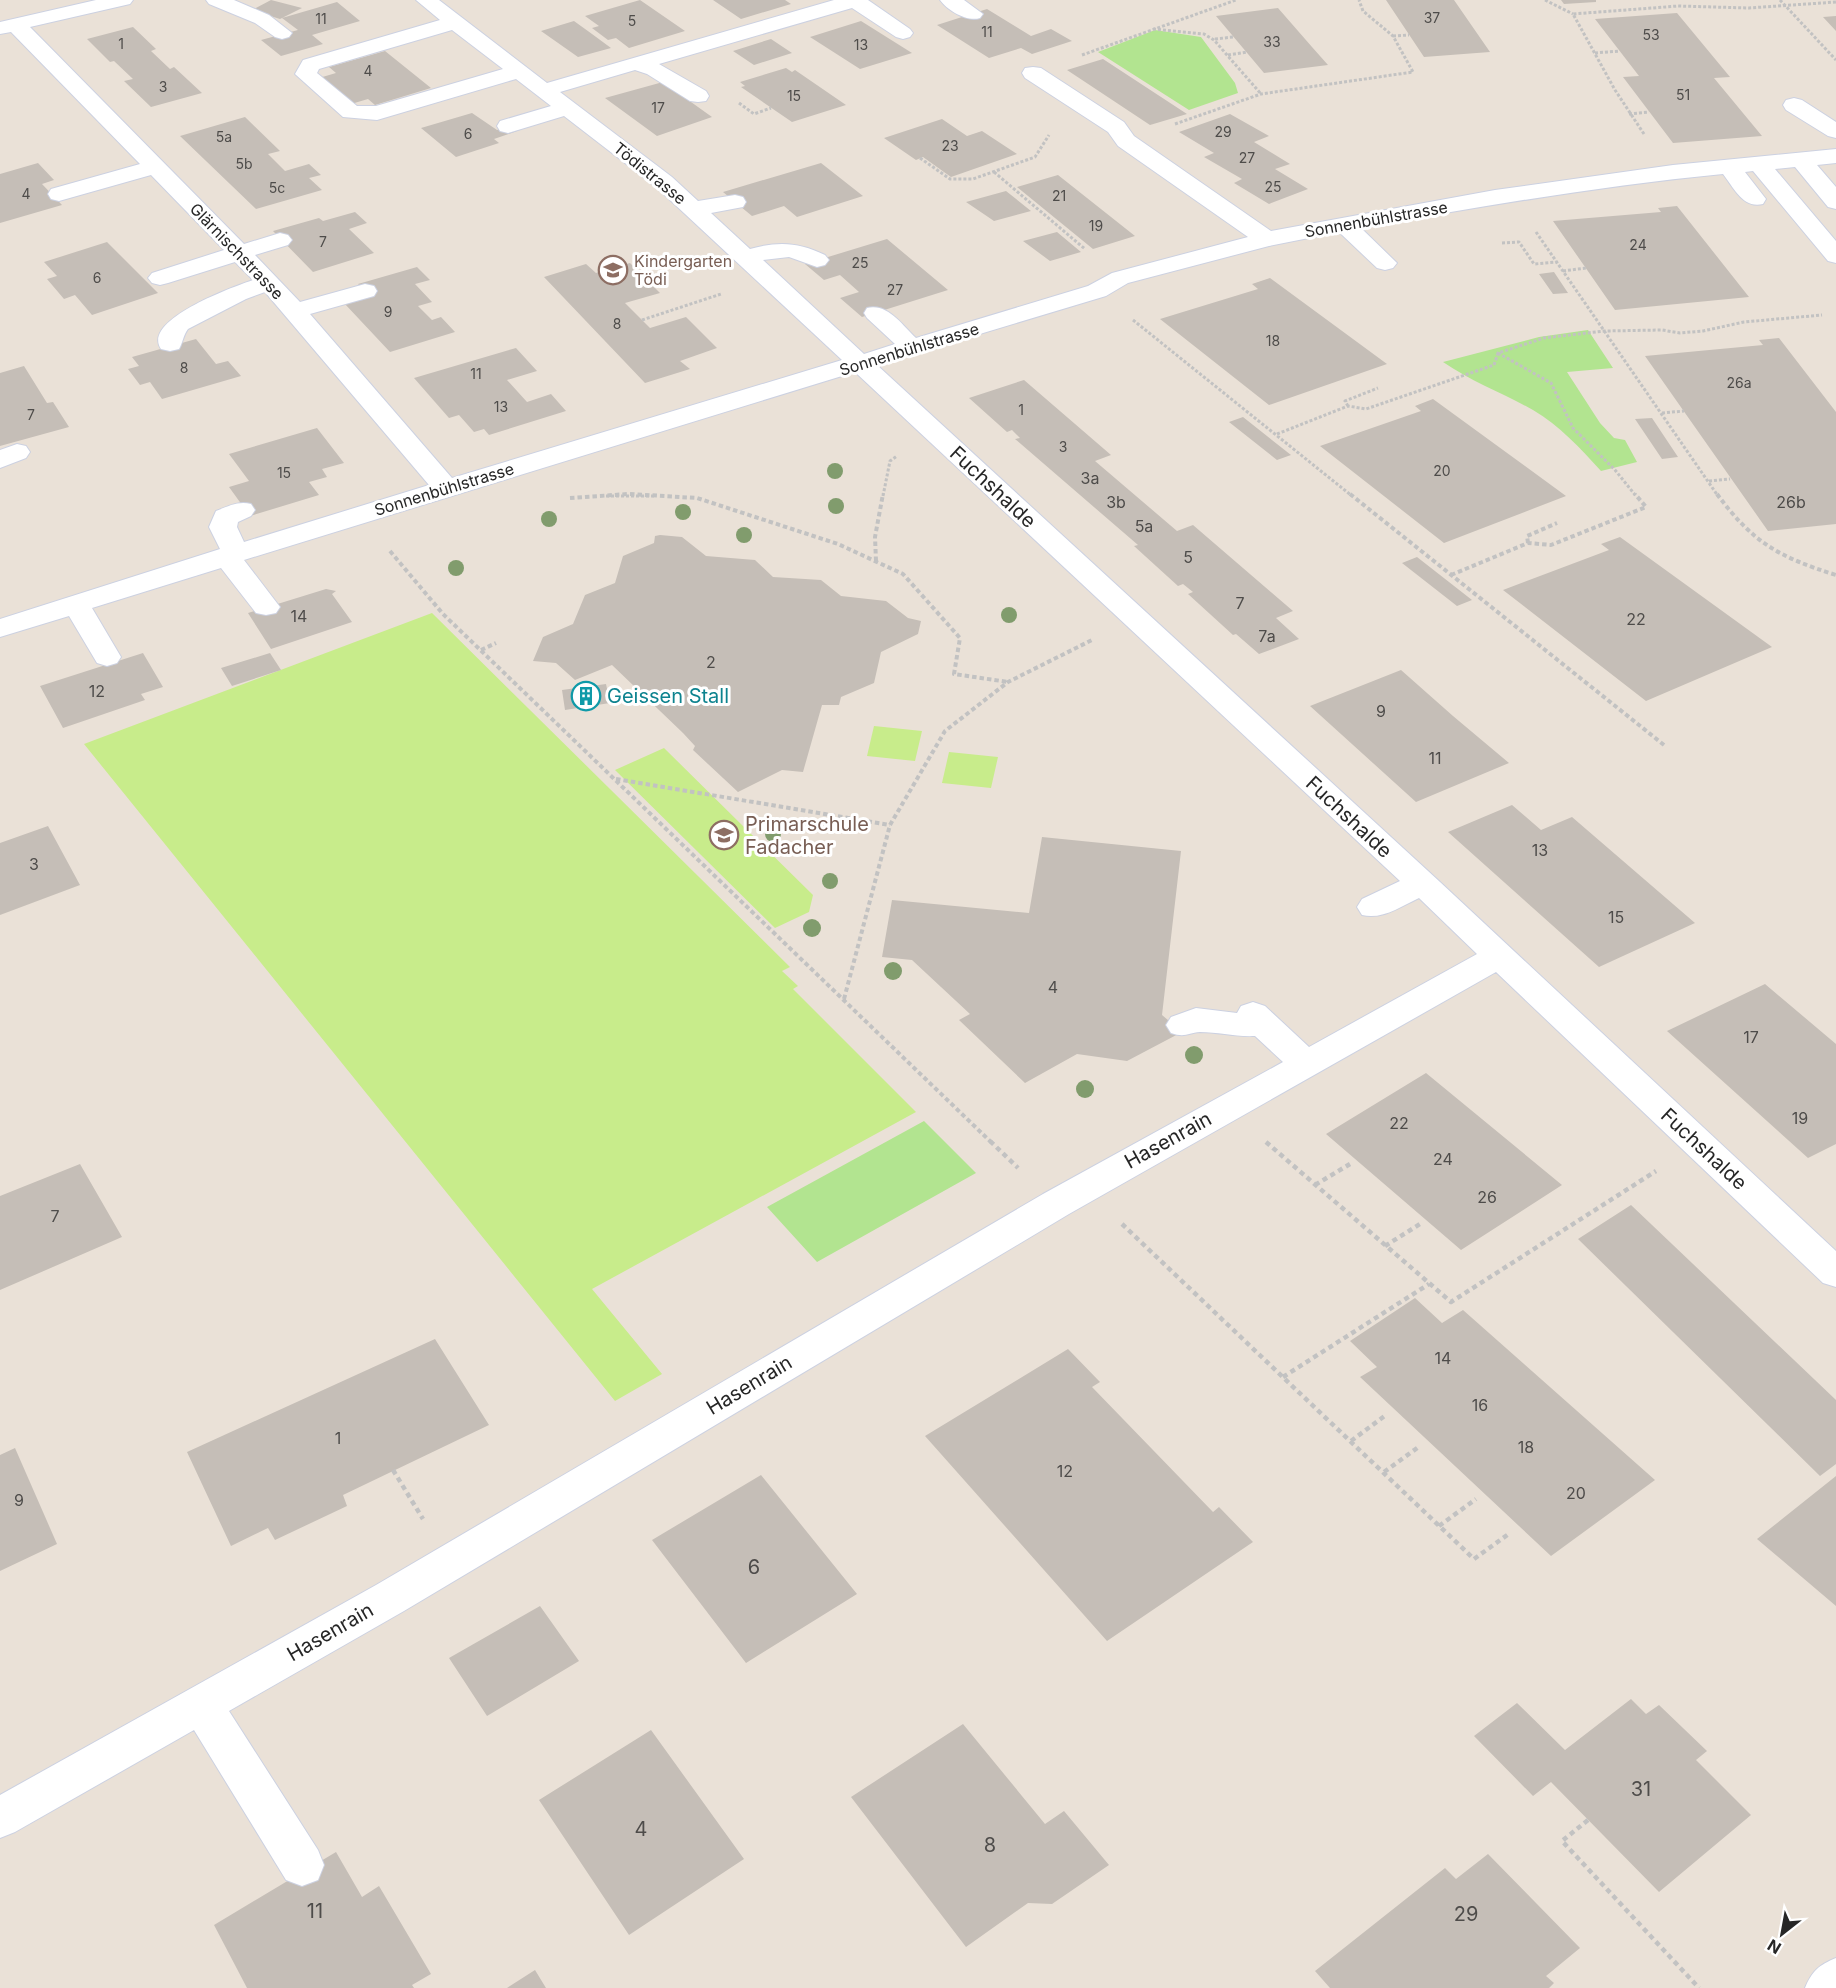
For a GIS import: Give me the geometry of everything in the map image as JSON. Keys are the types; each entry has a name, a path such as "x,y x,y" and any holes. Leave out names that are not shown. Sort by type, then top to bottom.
{"street":[{"path":"8,26 123,0"},
{"path":"216,0 262,19 282,33"},
{"name":"Tödistrasse","path":"426,0 664,182 860,364"},
{"path":"545,90 855,0 903,33"},
{"path":"950,0 973,14"},
{"path":"456,22 311,65 306,74 351,112 377,113 520,71"},
{"name":"Glärnischstrasse","path":"8,26 156,167 269,282 446,488"},
{"path":"635,64 655,69 698,96"},
{"path":"1033,73 1116,127 1126,141 1267,239"},
{"path":"1794,105 1836,131"},
{"path":"508,126 567,108"},
{"name":"Sonnenbühlstrasse","path":"0,628 446,488 1097,291 1120,278 1267,239 1495,197 1674,172 1836,156"},
{"path":"1801,159 1836,202"},
{"path":"1758,163 1836,256"},
{"path":"1728,166 1755,199"},
{"path":"59,194 156,167"},
{"path":"694,209 735,202"},
{"path":"1344,224 1385,263"},
{"path":"160,278 280,240"},
{"path":"746,258 777,249 796,249 817,260"},
{"path":"170,344 170,336 179,324 237,294 269,282"},
{"path":"295,311 365,291"},
{"path":"876,313 913,348"},
{"name":"Fuchshalde","path":"860,364 1422,884 1836,1273"},
{"path":"242,510 226,517 223,527 231,555 266,607"},
{"path":"76,604 107,657"},
{"path":"1373,908 1422,884"},
{"name":"Hasenrain","path":"0,1818 390,1598 1056,1204 1499,956"},
{"path":"1183,1025 1196,1020 1235,1025 1258,1019 1305,1063"},
{"path":"201,1704 302,1865"},
{"path":"1827,1988 1836,1980"}],"path":[{"path":"1033,73 1150,29 1236,0"},
{"path":"1126,141 1261,94 1413,72 1393,36 1363,11 1359,0"},
{"path":"1545,0 1573,14 1678,6 1749,8 1836,2"},
{"path":"1780,0 1836,60"},
{"path":"1573,14 1615,94 1674,172"},
{"path":"1150,29 1204,34 1214,40 1261,94"},
{"path":"1393,36 1409,35"},
{"path":"1214,40 1233,37"},
{"path":"1595,53 1620,51"},
{"path":"1828,52 1836,51"},
{"path":"1227,55 1247,52"},
{"path":"1628,114 1650,112"},
{"path":"920,158 950,179 973,179 1035,157 1045,138 1059,126 1095,113"},
{"path":"994,172 1091,254"},
{"path":"1533,227 1708,481 1754,536 1777,554 1836,574"},
{"path":"1502,243 1519,242 1534,264 1557,262"},
{"path":"1563,271 1586,268"},
{"path":"1097,291 1664,745"},
{"path":"642,320 719,295"},
{"path":"1498,353 1544,339 1604,331 1662,330 1680,333 1703,331 1744,321 1822,315"},
{"path":"1276,434 1348,406 1366,410 1494,365 1498,353"},
{"path":"1451,575 1528,543 1551,545 1646,507 1616,470 1573,428 1551,382 1498,353"},
{"path":"1348,406 1345,401 1378,388"},
{"path":"1661,413 1684,411"},
{"path":"876,561 875,537 890,461 903,452"},
{"path":"1708,481 1731,479"},
{"path":"565,499 629,494 698,498 838,544 903,574 960,639 954,674 1008,682"},
{"path":"1528,543 1527,536 1557,524"},
{"path":"386,546 443,614 1056,1204"},
{"path":"392,553 402,548"},
{"path":"481,650 496,643"},
{"path":"844,999 890,825 945,731 1008,682 1086,643"},
{"path":"615,779 890,825"},
{"path":"1263,1140 1451,1302 1664,1165"},
{"path":"1315,1185 1350,1164"},
{"path":"1120,1223 1474,1559 1510,1533"},
{"path":"1385,1245 1420,1224"},
{"path":"1283,1377 1429,1284"},
{"path":"1351,1441 1386,1415"},
{"path":"1384,1472 1420,1446"},
{"path":"393,1470 426,1524"},
{"path":"1439,1526 1476,1499"},
{"path":"1588,1821 1562,1841 1699,1988"}],"green space":[{"path":"1155,30 1201,37 1235,83 1238,93 1189,110 1098,52"},
{"path":"1588,330 1613,368 1567,372 1600,423 1614,438 1625,440 1637,462 1601,471 1569,438 1543,416 1465,376 1443,362 1539,337"},
{"path":"432,613 790,967 782,971 798,986 793,989 916,1112 592,1289 662,1374 615,1401 84,744"},
{"path":"874,726 922,731 915,761 867,756"},
{"path":"664,748 813,895 809,912 775,928 615,770"},
{"path":"949,752 998,757 991,788 942,783"},
{"path":"924,1121 976,1173 817,1262 767,1207"}],"building":[{"path":"271,0 302,8 280,19 252,10"},
{"path":"640,0 685,31 629,48 616,38 608,40 592,28 599,26 585,16"},
{"path":"713,0 785,0 791,4 741,19"},
{"path":"1386,0 1454,0 1490,52 1424,57"},
{"path":"1561,0 1596,0 1596,2 1564,4"},
{"path":"337,2 360,21 312,35 323,44 281,56 261,40 298,30 282,18"},
{"path":"1278,8 1328,65 1264,73 1216,16"},
{"path":"987,9 1031,36 1051,29 1072,41 1032,54 1021,48 989,58 937,25"},
{"path":"1677,13 1730,77 1714,78 1762,136 1673,143 1623,77 1639,76 1595,19"},
{"path":"1836,16 1836,31 1823,17"},
{"path":"574,21 611,48 578,57 541,31"},
{"path":"861,21 912,53 860,69 810,37"},
{"path":"133,27 156,49 151,51 170,69 174,67 202,93 151,107 124,81 133,79 114,61 110,62 87,39"},
{"path":"771,39 792,53 754,65 733,51"},
{"path":"385,51 431,88 375,105 368,99 351,104 319,78 336,73 329,67"},
{"path":"1103,59 1187,114 1150,125 1067,70"},
{"path":"786,68 792,72 795,70 846,105 792,122 741,87 745,86 740,82"},
{"path":"663,82 712,117 657,136 605,98"},
{"path":"472,113 497,130 511,126 517,131 494,139 499,143 456,157 421,128"},
{"path":"1230,114 1269,136 1254,142 1290,164 1275,169 1308,189 1269,204 1234,183 1242,179 1204,157 1214,153 1179,132"},
{"path":"245,117 280,151 268,154 285,171 309,164 321,175 309,178 322,190 256,209 180,136"},
{"path":"942,119 967,136 982,131 1017,154 951,177 923,157 916,160 884,138"},
{"path":"38,163 54,180 42,184 62,205 0,223 0,174"},
{"path":"821,163 863,196 797,217 784,206 752,216 723,192"},
{"path":"1058,175 1135,236 1093,249 1017,187"},
{"path":"1006,191 1031,211 994,221 966,202"},
{"path":"1677,206 1749,297 1615,310 1553,221 1661,212 1658,208"},
{"path":"355,212 367,223 349,229 374,253 313,272 273,231 319,218 323,221"},
{"path":"1057,232 1081,252 1050,261 1023,241"},
{"path":"887,239 948,290 862,317 840,298 859,292 840,275 824,280 805,264"},
{"path":"107,242 158,293 92,315 75,295 64,299 47,279 57,276 44,262"},
{"path":"630,263 660,293 625,303 650,328 686,317 717,348 680,361 690,369 645,383 544,277 586,264 596,273"},
{"path":"417,267 430,280 415,284 432,302 418,306 432,320 441,317 455,332 390,352 344,303 369,296 358,284"},
{"path":"1554,272 1568,293 1553,294 1539,274"},
{"path":"1270,278 1387,364 1269,405 1160,319 1258,289 1252,284"},
{"path":"1779,338 1836,412 1836,524 1768,531 1645,356 1763,345 1759,340"},
{"path":"196,339 216,364 228,361 241,376 162,399 150,382 140,385 128,369 139,366 132,357"},
{"path":"516,348 537,371 507,380 527,402 551,394 566,411 489,435 484,429 474,432 459,415 449,418 414,378"},
{"path":"24,366 47,403 53,402 69,427 0,446 0,373"},
{"path":"1024,380 1111,455 1095,461 1177,531 1193,525 1293,611 1276,618 1299,639 1259,654 1236,634 1233,635 1188,594 1193,592 1183,584 1178,586 1134,546 1138,545 1015,439 1020,438 1012,430 1007,432 969,398"},
{"path":"1433,399 1566,496 1444,543 1320,446 1421,411 1415,406"},
{"path":"1243,417 1291,455 1277,460 1229,422"},
{"path":"1652,418 1678,457 1662,459 1635,419"},
{"path":"317,428 344,463 322,469 327,477 309,482 319,495 250,516 229,487 249,481 229,454"},
{"path":"655,536 682,537 706,556 755,560 773,577 821,580 841,596 886,601 908,618 921,621 918,634 881,652 874,683 841,697 839,705 822,705 803,772 782,770 738,792 693,750 695,746 683,733 612,665 575,680 556,663 533,661 543,637 573,624 585,595 615,583 623,556 654,543"},
{"path":"1620,537 1772,647 1646,701 1503,590 1609,550 1601,544"},
{"path":"1417,557 1472,600 1457,606 1402,563"},
{"path":"326,589 336,591 332,594 352,622 271,649 248,613"},
{"path":"143,653 163,687 141,694 145,700 63,728 40,686"},
{"path":"270,653 281,670 232,686 221,668"},
{"path":"1401,670 1509,763 1416,802 1310,706"},
{"name":"Geissen Stall","path":"606,684 610,703 565,710 562,690"},
{"path":"1512,805 1541,830 1572,817 1695,923 1599,967 1448,832"},
{"path":"48,826 80,885 0,915 0,843"},
{"path":"1042,837 1181,851 1162,1015 1182,1032 1127,1061 1077,1054 1025,1083 959,1020 970,1014 912,960 882,957 892,900 1029,913"},
{"path":"1765,984 1836,1044 1836,1144 1808,1158 1667,1031"},
{"path":"1426,1073 1562,1185 1461,1250 1326,1134"},
{"path":"80,1164 122,1237 0,1290 0,1196"},
{"path":"1631,1205 1836,1400 1836,1464 1820,1476 1578,1239"},
{"path":"1415,1298 1442,1323 1463,1310 1655,1480 1551,1556 1360,1377 1377,1367 1350,1341"},
{"path":"435,1339 489,1425 343,1495 347,1506 275,1540 268,1528 231,1546 187,1452"},
{"path":"1068,1349 1100,1382 1092,1387 1213,1512 1219,1507 1253,1542 1107,1641 925,1436"},
{"path":"15,1448 57,1544 0,1571 0,1455"},
{"path":"761,1475 857,1594 746,1663 652,1540"},
{"path":"1836,1476 1836,1606 1757,1539"},
{"path":"540,1606 579,1661 487,1716 449,1658"},
{"path":"1631,1699 1646,1714 1659,1705 1707,1751 1696,1760 1751,1815 1659,1892 1551,1782 1533,1796 1474,1736 1517,1703 1565,1750"},
{"path":"963,1724 1045,1824 1064,1811 1109,1865 1052,1904 1028,1903 966,1947 851,1797"},
{"path":"651,1730 744,1859 629,1935 539,1800"},
{"path":"336,1852 362,1897 379,1886 431,1974 412,1985 414,1988 247,1988 214,1925"},
{"path":"1488,1854 1580,1948 1546,1976 1554,1983 1549,1988 1330,1988 1315,1971 1445,1868 1456,1879"},
{"path":"535,1970 546,1988 507,1988"}],"place":[{"name":"Kindergarten Tödi","path":"613,270"},
{"name":"Geissen Stall","path":"586,696"},
{"name":"Primarschule Fadacher","path":"724,835"}]}
